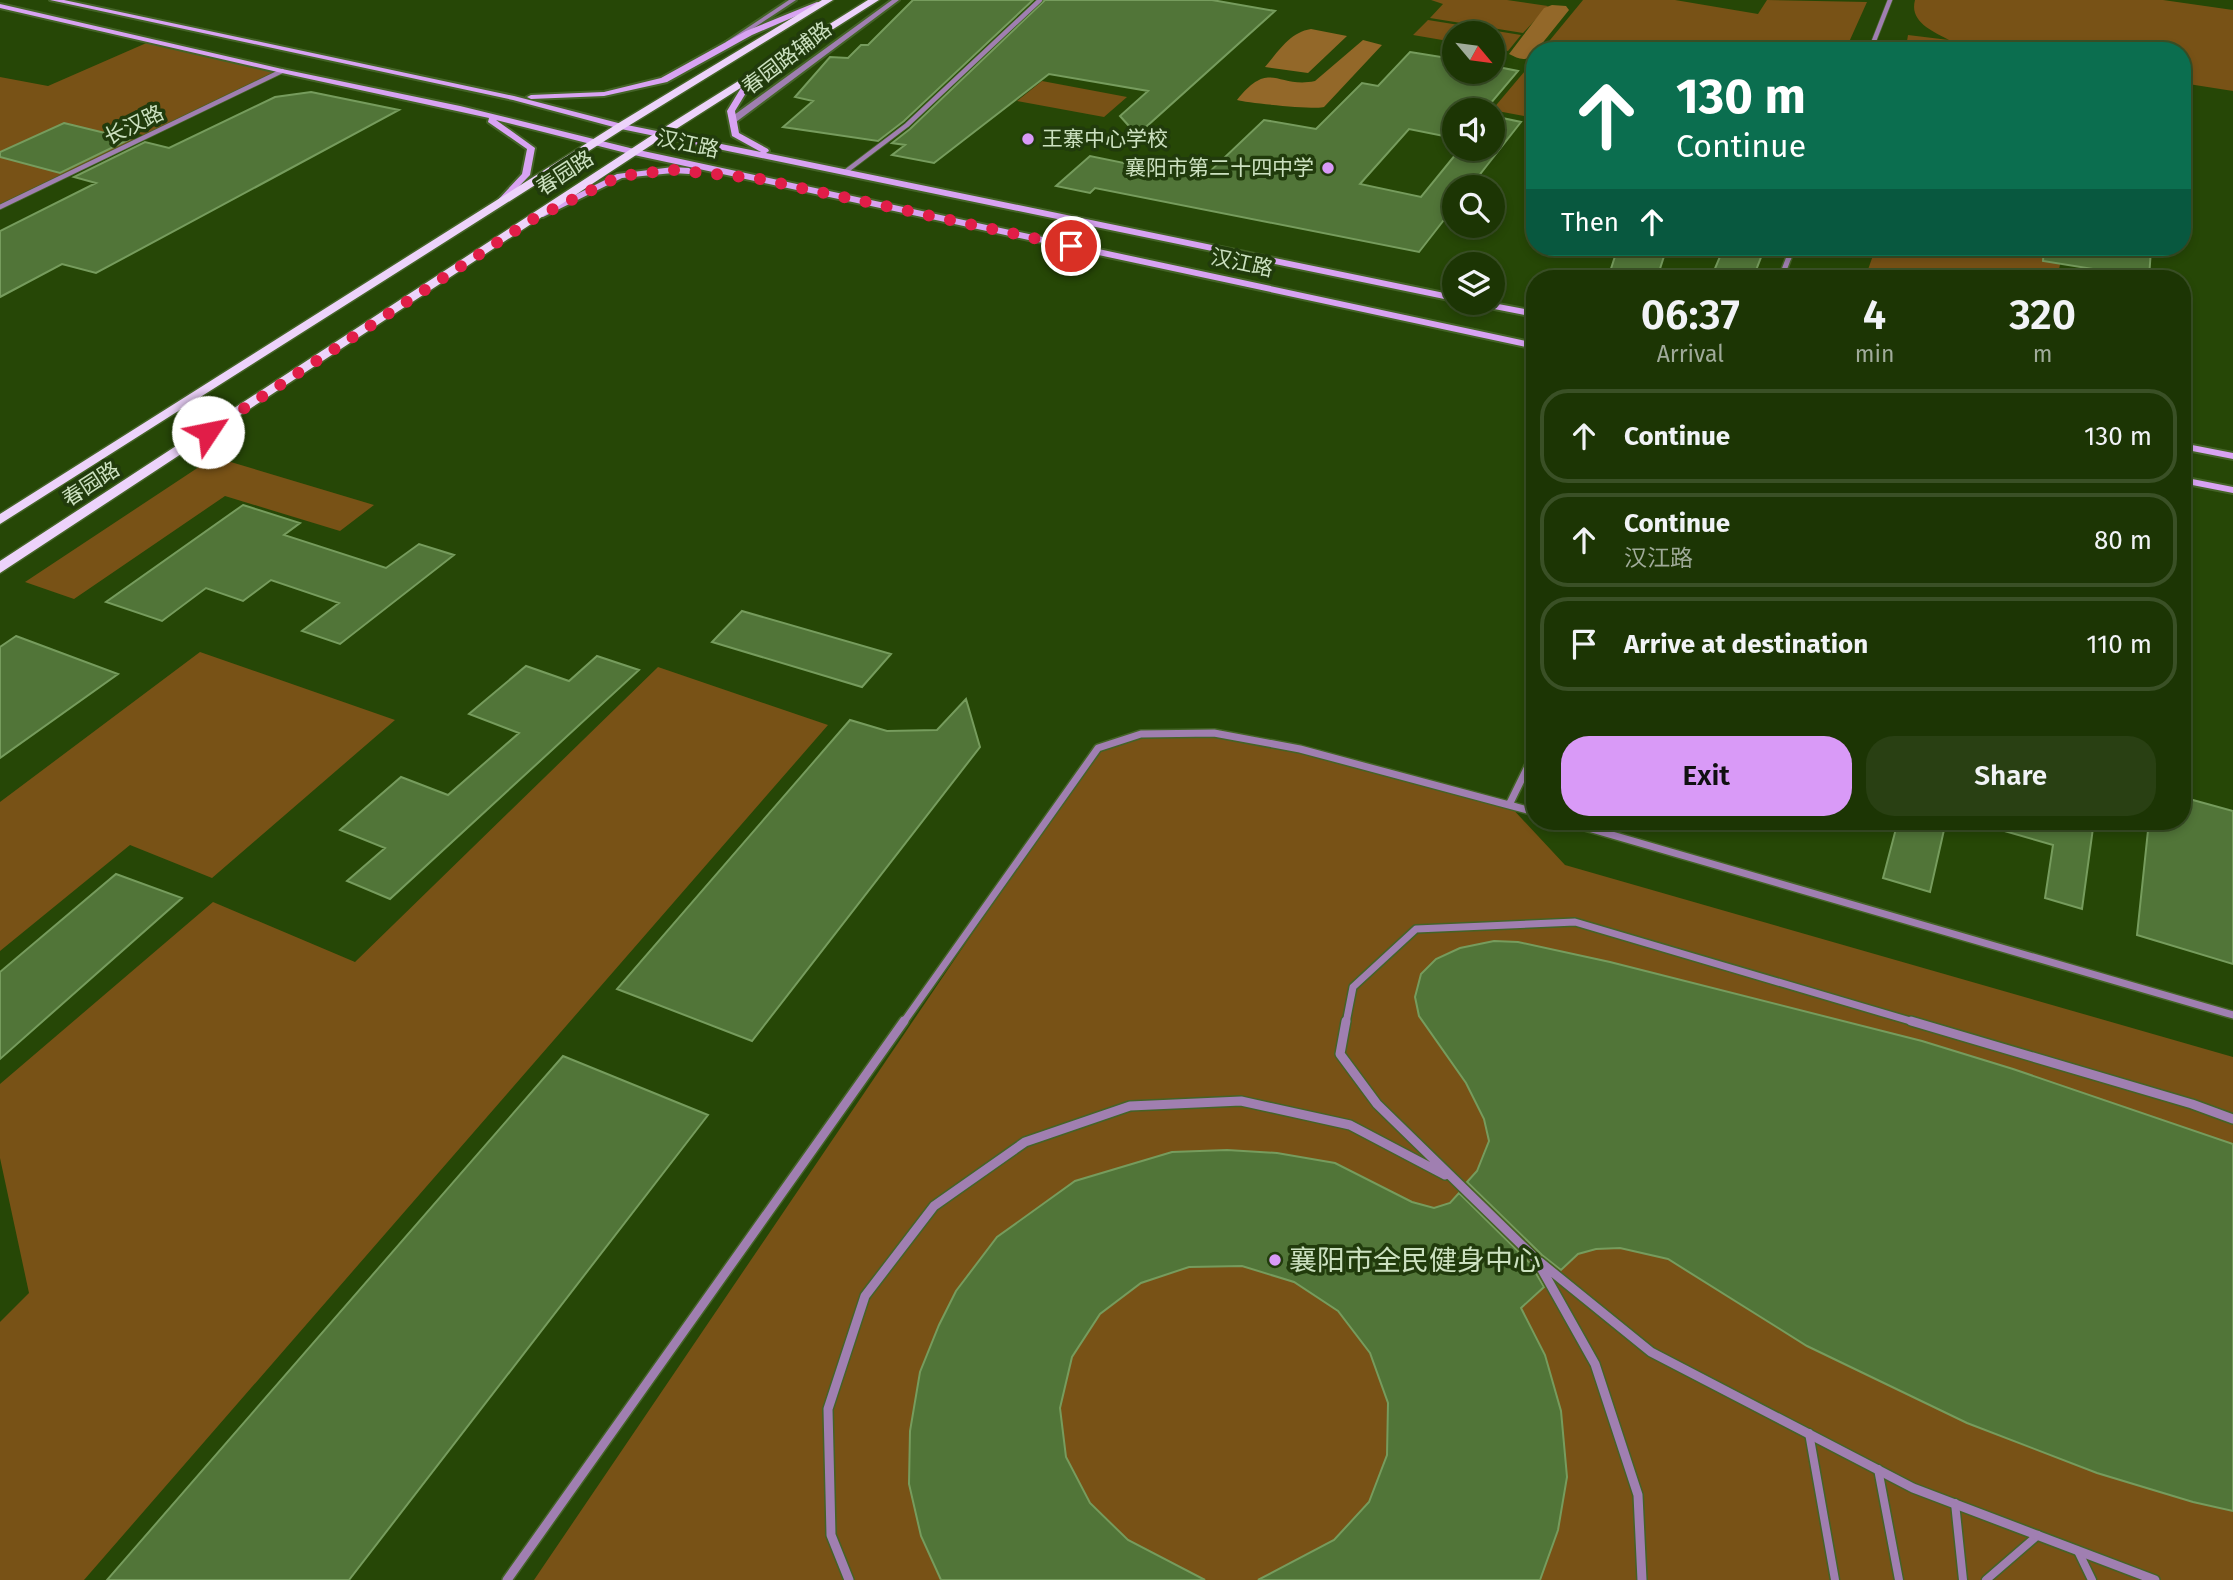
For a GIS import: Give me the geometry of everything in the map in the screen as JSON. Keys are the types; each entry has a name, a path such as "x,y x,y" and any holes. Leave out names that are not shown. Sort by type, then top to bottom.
{"main road":[{"name":"汉江路","path":"54,0 514,98 621,126 1442,296"},
{"name":"春园路","path":"0,568 661,134 874,0"},
{"path":"514,98 604,94 664,80 749,33 825,2"},
{"name":"春园路","path":"0,520 621,126 825,2"},
{"name":"汉江路","path":"0,6 282,71 481,113 634,152 1526,344"},
{"path":"751,78 731,111 735,134 779,159"},
{"path":"481,113 531,148 526,176 498,204"},
{"path":"533,219 620,176 673,170 755,178"},
{"path":"1505,308 1526,312"},
{"path":"2191,448 2233,456"},
{"path":"2191,482 2233,490"}],"street":[{"name":"春园路辅路","path":"713,53 793,0"},
{"name":"春园路辅路","path":"733,120 896,0"},
{"path":"845,172 907,125 1040,0"},
{"path":"1874,42 1890,0"},
{"name":"长汉路","path":"0,207 282,71"},
{"path":"507,1580 1098,748 1141,734 1214,733 1300,749 1526,810"},
{"path":"1509,805 1526,770"},
{"path":"1595,830 2233,1015"},
{"path":"2155,1580 1913,1488 1651,1352 1536,1259 1377,1104 1339,1054 1353,987 1416,929 1575,922 2192,1104 2233,1119"},
{"path":"849,1580 831,1535 828,1409 865,1296 934,1206 1025,1142 1130,1106 1241,1101 1350,1125 1452,1178"},
{"path":"1536,1259 1595,1364 1638,1495 1642,1580"},
{"path":"1809,1433 1835,1580"},
{"path":"1878,1469 1899,1580"},
{"path":"1955,1503 1963,1580"},
{"path":"1986,1580 2038,1535"},
{"path":"2078,1551 2092,1580"}],"shaded area":[{"path":"1431,0 1507,0 1548,6 1523,33 1505,30 1505,21 1449,21 1430,18 1443,4"},
{"path":"1583,0 1675,0 1758,14 1767,0 1867,2 1849,42 1548,42"},
{"path":"1915,0 2163,0 2233,10 2233,91 2191,84 2191,42 1914,42 1907,41 1908,35 1949,40 1924,25 1914,8"},
{"path":"1552,5 1566,6 1569,10 1543,42 1526,42 1526,58 1509,54 1544,8"},
{"path":"1428,20 1442,22 1442,40 1413,35"},
{"path":"1311,29 1347,36 1308,73 1265,67 1291,38"},
{"path":"1505,32 1521,35 1508,51 1505,50"},
{"path":"1363,40 1382,45 1324,107 1282,106 1237,100 1248,87 1266,78 1315,81"},
{"path":"151,41 282,71 147,136 119,129 122,137 139,140 0,207 0,77 48,86"},
{"path":"1526,70 1526,117 1505,112 1505,98 1502,98"},
{"path":"1042,81 1127,97 1104,117 1017,101"},
{"path":"1873,256 2062,256 2059,270 1868,270"},
{"path":"214,457 374,505 340,531 225,496 74,599 25,582"},
{"path":"200,652 395,720 212,878 130,845 0,951 0,802"},
{"path":"658,667 828,725 84,1580 0,1580 0,1322 29,1293 0,1158 0,1084 213,902 355,962"},
{"path":"1214,733 1300,749 1509,805 1526,823 1526,830 1532,830 1565,865 2233,1057 2233,1580 534,1580 1098,748 1141,734"}],"building":[{"path":"913,0 1033,0 904,121 878,141 783,127 813,101 795,97 830,57 848,58 861,45 868,45"},
{"path":"1045,0 1212,0 1275,11 1137,135 1120,116 1148,91 1049,74 934,163 892,155 905,145 892,143"},
{"path":"1410,52 1442,57 1442,84 1505,84 1505,68 1518,71 1495,98 1442,98 1442,136 1409,129 1360,184 1421,197 1450,161 1490,161 1479,175 1442,175 1442,222 1419,252 1095,188 1090,193 1056,186 1090,156 1202,179 1264,120 1316,129 1362,83 1378,86"},
{"path":"311,92 399,110 96,273 62,264 0,297 0,231 96,183 74,177 145,142 169,148 275,97"},
{"path":"1505,119 1521,122 1505,142"},
{"path":"64,123 130,139 60,173 0,157 0,152"},
{"path":"1615,256 1664,256 1660,270 1611,270"},
{"path":"1720,256 1762,256 1756,270 1714,270"},
{"path":"2043,256 2151,256 2150,270 2099,270 2043,261"},
{"path":"243,505 300,523 284,535 386,568 419,544 454,555 340,644 302,631 339,603 271,580 243,601 206,588 162,621 106,602"},
{"path":"742,611 891,654 862,687 712,642"},
{"path":"16,636 118,674 0,758 0,647"},
{"path":"597,656 639,670 390,899 347,881 385,848 340,830 401,777 448,795 519,733 469,714 526,666 569,681"},
{"path":"966,699 980,747 752,1041 617,989 850,720 887,731 937,730"},
{"path":"2191,799 2233,811 2233,964 2137,935 2148,830 2191,830"},
{"path":"1896,830 1944,830 1930,892 1883,878"},
{"path":"2001,830 2093,830 2082,909 2045,898 2053,845"},
{"path":"116,874 182,898 0,1059 0,972"},
{"name":"襄阳市全民健身中心","path":"1494,941 1518,942 1610,962 1922,1041 2233,1144 2233,1511 2097,1473 1967,1423 1807,1346 1668,1259 1620,1248 1596,1249 1578,1254 1561,1270 1467,1182 1477,1171 1489,1141 1484,1119 1466,1083 1419,1016 1415,997 1421,974 1436,959 1460,948"},
{"path":"563,1056 708,1115 349,1580 107,1580"},
{"path":"1227,1150 1277,1153 1335,1163 1412,1202 1434,1208 1450,1203 1459,1193 1530,1263 1544,1287 1521,1308 1545,1355 1561,1411 1567,1477 1558,1530 1540,1580 1258,1580 1334,1540 1369,1502 1387,1455 1388,1403 1370,1353 1338,1311 1294,1282 1242,1266 1189,1267 1141,1283 1100,1314 1072,1357 1060,1408 1066,1457 1090,1503 1128,1540 1205,1580 941,1580 921,1536 909,1484 910,1431 920,1372 956,1291 997,1237 1075,1181 1172,1152"}],"place":[{"name":"王寨中心学校","path":"1028,139"},
{"name":"襄阳市第二十四中学","path":"1328,168"},
{"name":"襄阳市全民健身中心","path":"1275,1260"}],"route":[{"path":"208,432 533,219 620,176 673,170 755,178 1071,246"}]}
